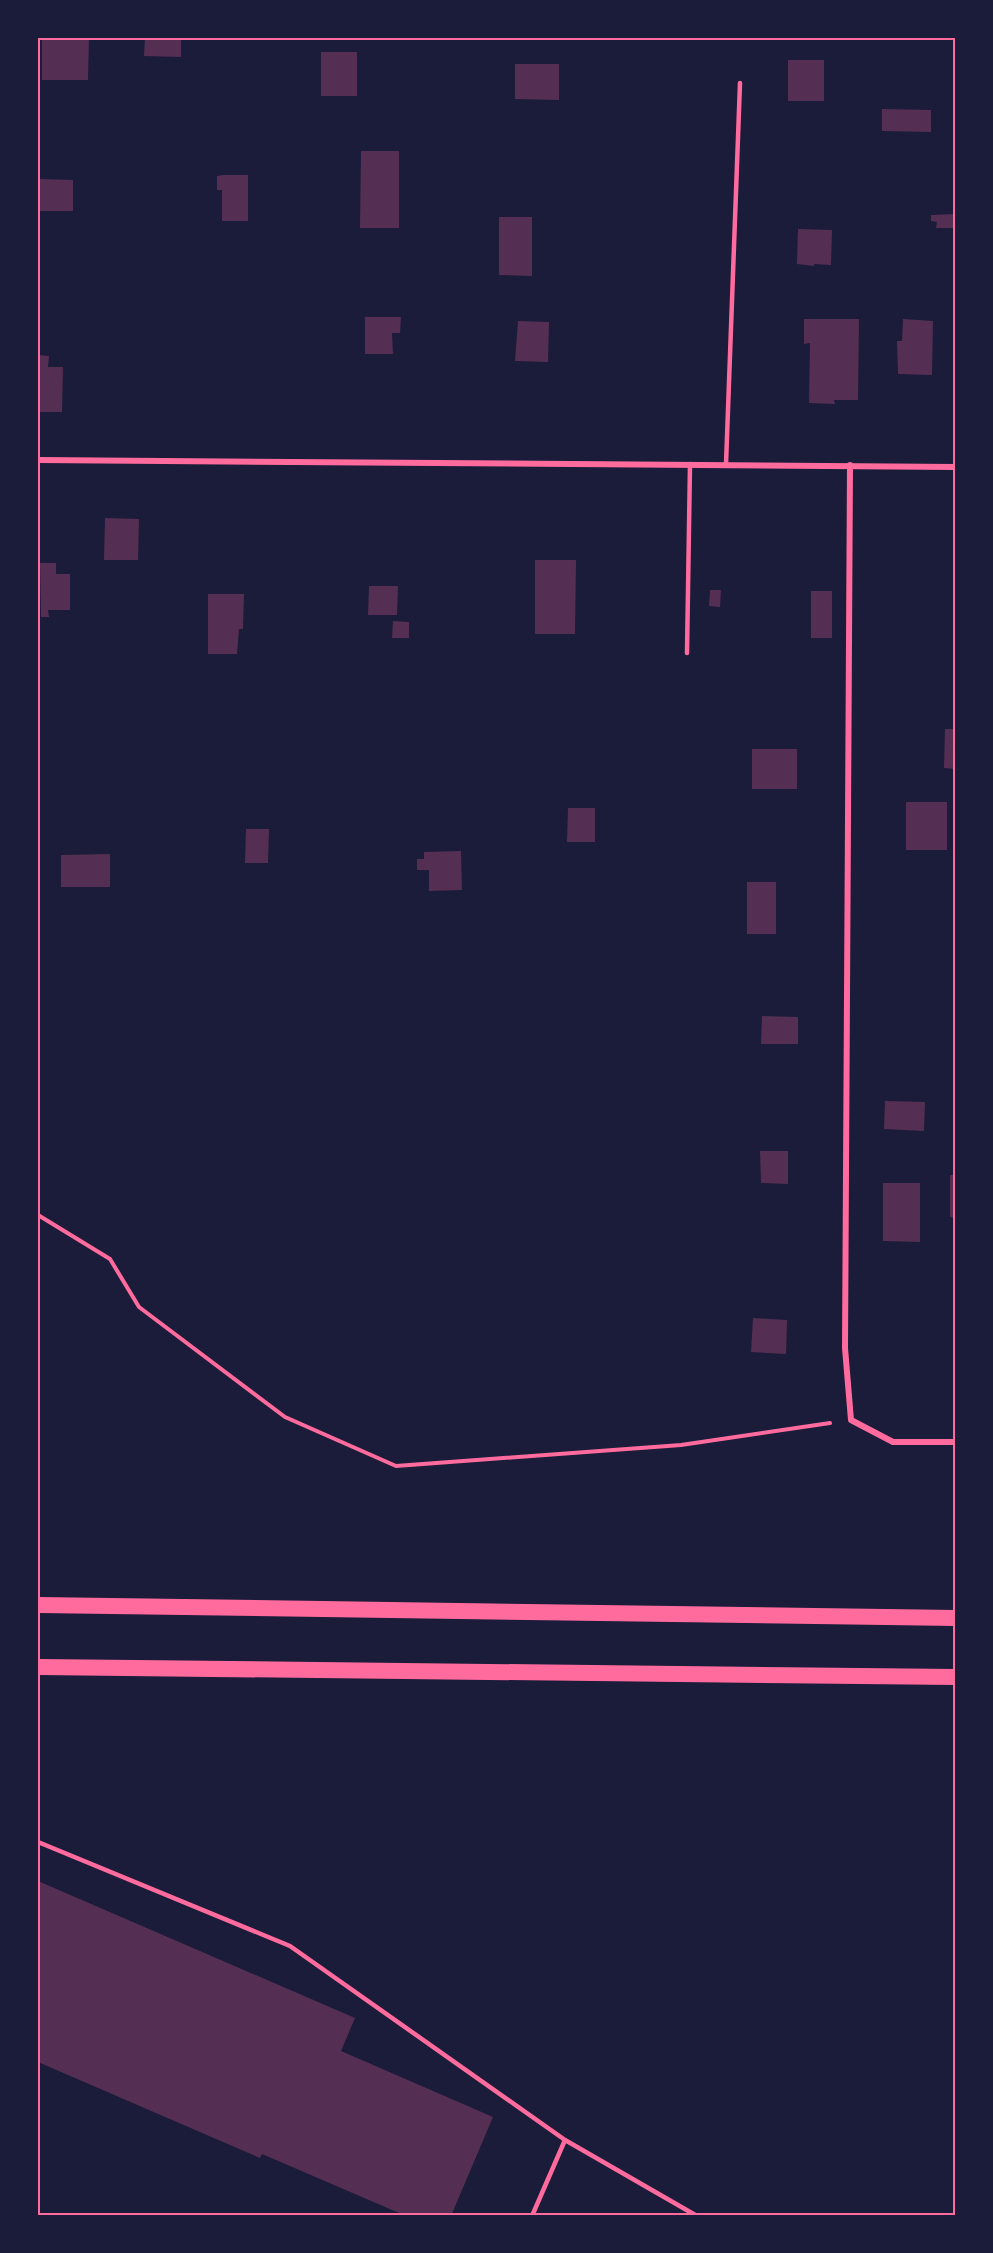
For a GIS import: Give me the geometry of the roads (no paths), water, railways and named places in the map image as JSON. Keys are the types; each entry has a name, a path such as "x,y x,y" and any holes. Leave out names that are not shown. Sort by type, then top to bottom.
{"highway":[{"path":"38,1605 956,1618"},
{"path":"38,1667 956,1677"}],"street":[{"path":"38,460 956,466"},
{"path":"850,465 845,1348 851,1420 893,1442 956,1442"}],"lane":[{"path":"726,464 740,83"},
{"path":"687,653 690,464"},
{"path":"38,1842 290,1946 565,2140 697,2216"},
{"path":"532,2216 565,2140"}]}
